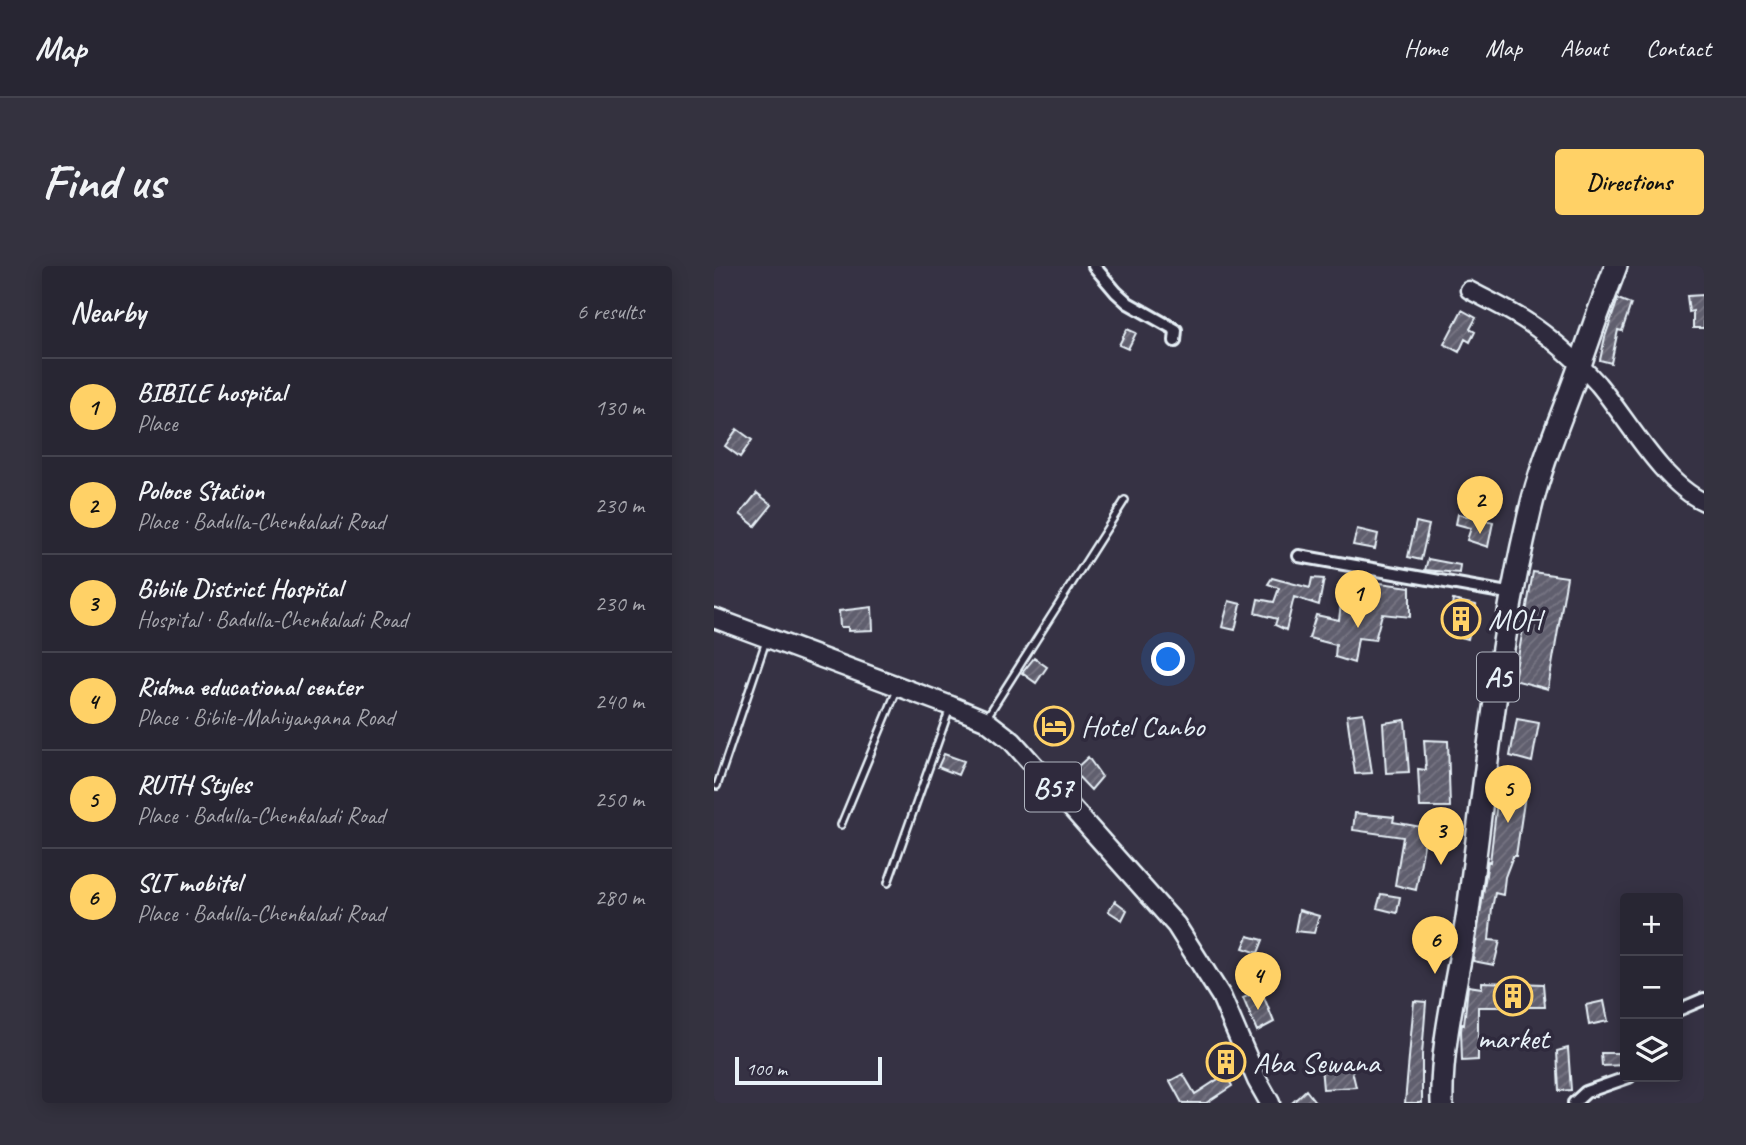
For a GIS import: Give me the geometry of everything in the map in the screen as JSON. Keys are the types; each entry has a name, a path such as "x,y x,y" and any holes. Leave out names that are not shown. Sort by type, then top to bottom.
{"highway":[{"name":"A5","path":"1442,1103 1441,1076 1464,940 1500,657 1530,511 1546,453 1616,266"}],"main road":[{"name":"B57","path":"714,618 985,720 1012,741 1176,925 1222,996 1257,1080 1270,1103"}],"street":[{"path":"1094,266 1128,303 1176,330 1175,341"},
{"path":"1469,290 1525,320 1580,365 1688,495 1704,502"},
{"path":"1299,556 1513,594"},
{"path":"1683,1008 1704,999"},
{"path":"1574,1103 1586,1092 1620,1080"}],"lane":[{"path":"985,720 1125,500"},
{"path":"717,786 767,638"},
{"path":"841,825 898,687"},
{"path":"888,883 951,706"}],"building":[{"path":"1704,295 1704,328 1693,328 1693,311 1689,312 1687,296"},
{"path":"1618,299 1631,304 1622,331 1618,330 1611,363 1600,360"},
{"path":"1462,310 1476,318 1470,329 1475,332 1470,342 1465,339 1459,352 1444,344"},
{"path":"1127,329 1136,333 1128,349 1119,345"},
{"path":"737,429 752,440 740,457 725,446"},
{"path":"757,493 772,505 755,526 740,514"},
{"path":"1458,514 1493,522 1488,547 1467,540 1471,528 1456,524"},
{"path":"1416,522 1429,525 1421,560 1408,557"},
{"path":"1357,529 1378,534 1375,549 1353,545"},
{"path":"1428,559 1460,565 1459,573 1425,570"},
{"path":"1533,572 1567,577 1548,689 1514,680"},
{"path":"1272,578 1310,588 1312,578 1324,579 1319,605 1294,597 1286,630 1275,625 1277,619 1255,613 1258,599 1274,602 1279,588 1268,584"},
{"path":"1344,578 1410,587 1410,617 1382,614 1375,640 1358,638 1354,663 1335,657 1336,645 1309,638 1316,615 1339,620"},
{"name":"MOH","path":"1453,600 1476,605 1468,639 1447,633"},
{"path":"1229,601 1241,604 1235,630 1222,627"},
{"path":"872,607 873,630 848,631 848,627 840,627 839,611"},
{"path":"1034,658 1047,667 1036,683 1022,673"},
{"name":"Hotel Canbo","path":"1054,708 1070,719 1053,744 1038,733"},
{"path":"1363,713 1372,773 1355,774 1347,715"},
{"path":"1517,719 1539,723 1532,762 1510,756"},
{"path":"1405,720 1409,772 1386,773 1383,723"},
{"path":"1424,740 1448,741 1450,807 1420,807 1418,769 1426,770"},
{"path":"944,754 964,761 958,775 938,767"},
{"path":"1088,757 1102,777 1091,790 1073,771"},
{"path":"1498,793 1525,795 1516,856 1513,856 1505,877 1503,895 1495,893 1492,908 1489,940 1500,941 1494,965 1473,961 1488,861 1490,862"},
{"path":"1355,813 1394,817 1393,822 1427,828 1416,890 1395,885 1403,837 1353,830"},
{"path":"1381,894 1400,897 1397,913 1377,908"},
{"path":"1115,901 1127,910 1122,920 1108,911"},
{"path":"1299,910 1319,916 1314,933 1295,931"},
{"path":"1248,936 1263,940 1258,953 1243,948"},
{"path":"1482,982 1543,984 1545,1007 1478,1007 1478,1060 1462,1061 1461,1030 1462,1024 1464,1025 1468,986 1482,988"},
{"path":"1261,990 1274,1022 1257,1031 1243,998"},
{"path":"1414,1001 1426,1002 1422,1103 1405,1103"},
{"path":"1604,1001 1608,1021 1589,1025 1586,1005"},
{"path":"1568,1048 1571,1090 1559,1091 1557,1051"},
{"path":"1601,1053 1620,1053 1620,1065 1602,1066"},
{"path":"1350,1062 1356,1087 1323,1089 1321,1066"},
{"path":"1183,1074 1195,1094 1226,1074 1232,1086 1206,1103 1182,1103 1170,1081"},
{"path":"1306,1090 1316,1103 1292,1103"}],"place":[{"name":"Poloce Station","path":"1480,534"},
{"name":"MOH","path":"1461,619"},
{"name":"BIBILE hospital","path":"1358,628"},
{"name":"Hotel Canbo","path":"1054,726"},
{"name":"RUTH Styles","path":"1508,823"},
{"name":"Bibile District Hospital","path":"1441,865"},
{"name":"SLT mobitel","path":"1435,974"},
{"name":"market","path":"1513,996"},
{"name":"Ridma educational center","path":"1258,1010"},
{"name":"Aba Sewana","path":"1226,1062"}]}
